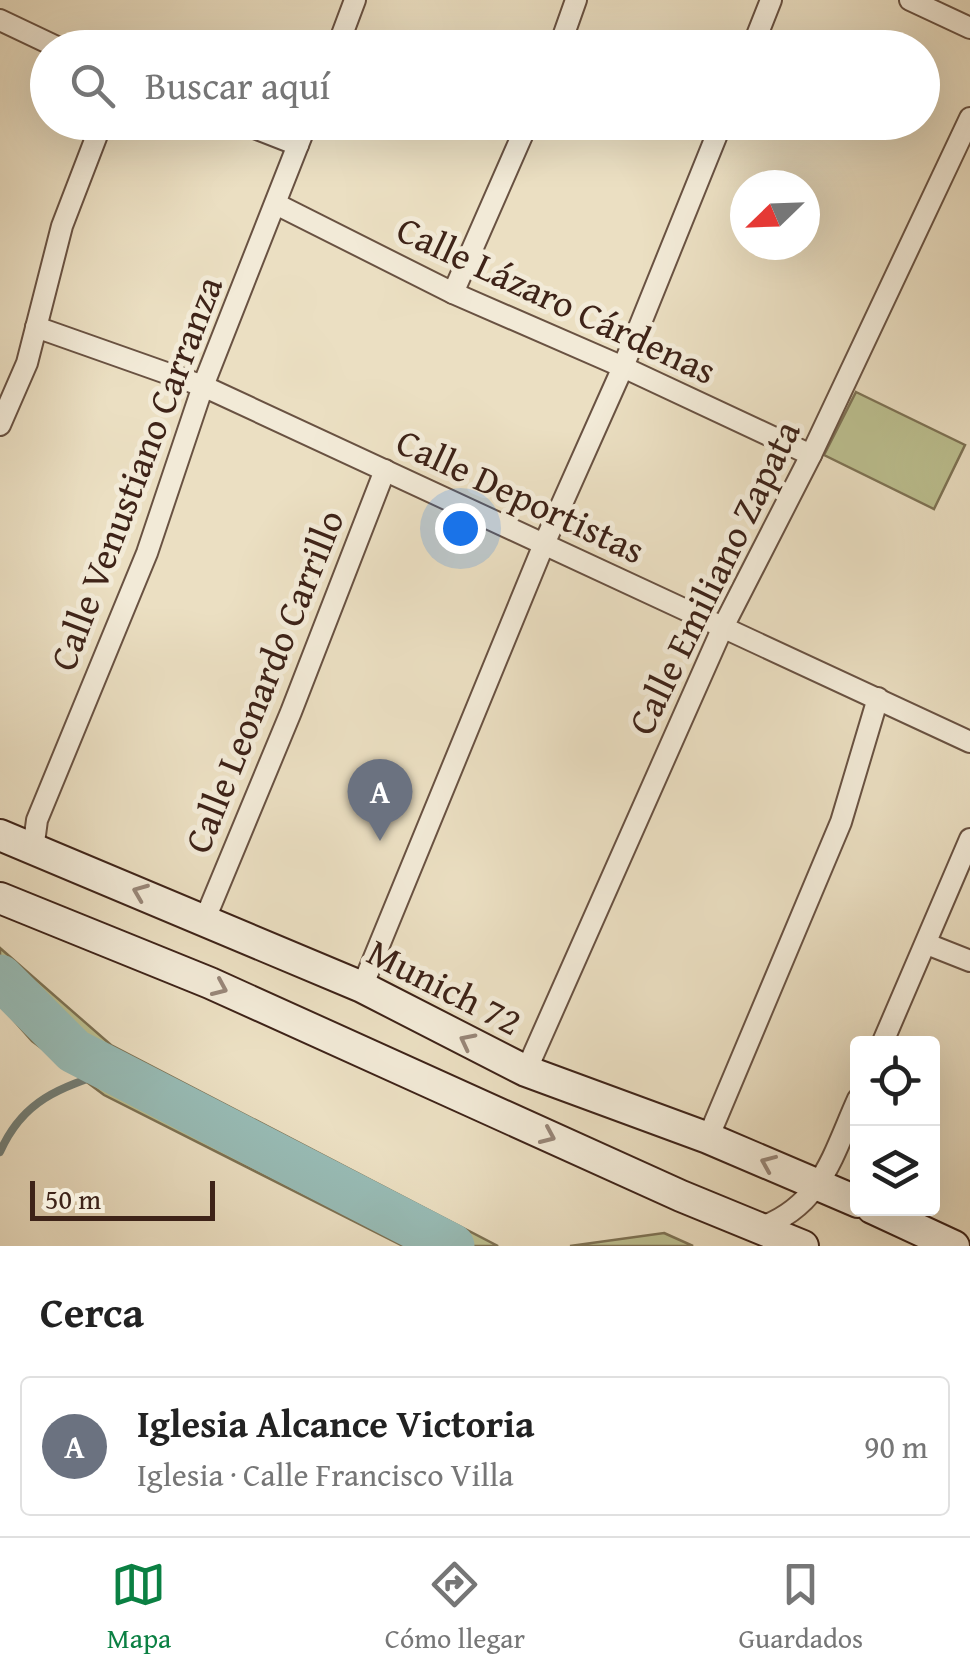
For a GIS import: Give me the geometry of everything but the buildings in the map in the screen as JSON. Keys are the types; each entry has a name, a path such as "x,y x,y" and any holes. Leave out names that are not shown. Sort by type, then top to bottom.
{"main road":[{"name":"Munich 72","path":"0,835 362,987 526,1071 708,1138 850,1198"},
{"path":"0,898 210,983 681,1196 803,1246"},
{"path":"889,1216 954,1246"}],"street":[{"path":"344,30 356,0"},
{"path":"565,30 576,0"},
{"path":"759,30 771,0"},
{"path":"910,0 970,28"},
{"path":"0,20 30,34"},
{"name":"Calle Emiliano Zapata","path":"526,1071 722,629 811,455 970,118"},
{"path":"0,425 27,363 62,226 95,140"},
{"path":"283,140 298,146"},
{"name":"Calle Venustiano Carranza","path":"33,850 36,820 147,553 204,386 300,140"},
{"path":"453,294 520,140"},
{"path":"362,987 715,140"},
{"name":"Calle Lázaro Cárdenas","path":"276,204 453,294 623,366 811,455"},
{"name":"Calle Deportistas","path":"36,328 204,386 970,742"},
{"name":"Calle Leonardo Carrillo","path":"205,918 385,470"},
{"path":"708,1138 842,822 878,698"},
{"path":"886,1036 970,839"},
{"path":"927,944 970,961"},
{"path":"759,1228 790,1216 819,1184 850,1116"}],"green space":[{"path":"856,392 965,445 934,509 824,455"},
{"path":"0,948 111,1045 498,1246 403,1246 104,1095 32,1041 0,1005"},
{"path":"664,1233 693,1246 570,1246"}],"waterway":[{"path":"0,977 74,1051 452,1246"},
{"path":"0,1152 20,1120 45,1098 111,1071"}],"place":[{"name":"Iglesia Alcance Victoria","path":"380,841"}]}
